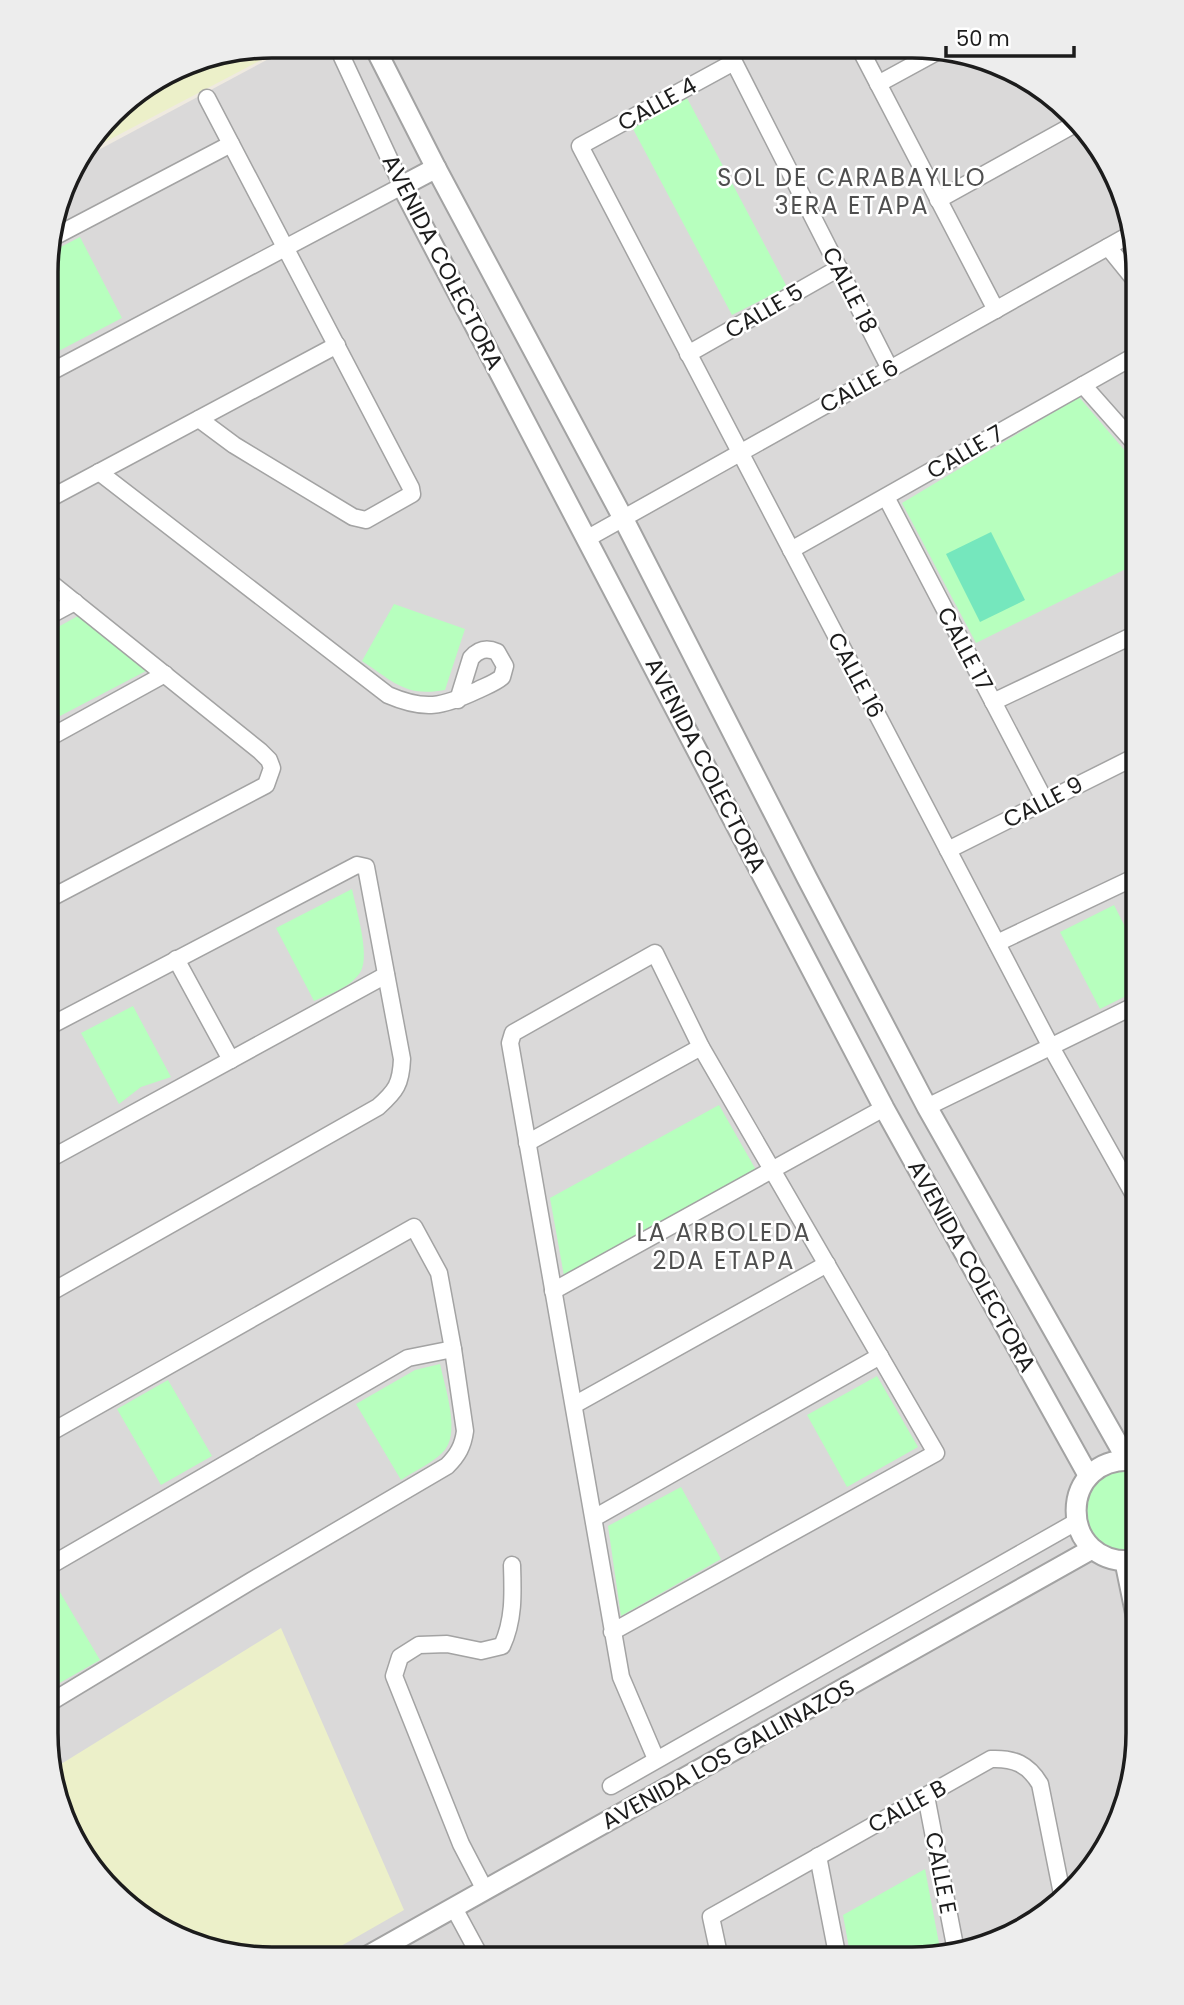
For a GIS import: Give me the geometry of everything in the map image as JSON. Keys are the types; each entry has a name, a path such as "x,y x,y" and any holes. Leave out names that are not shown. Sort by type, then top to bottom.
{"street":[{"name":"AVENIDA COLECTORA","path":"342,58 402,186 884,1108 1088,1475"},
{"name":"AVENIDA COLECTORA","path":"380,58 623,518 800,866 927,1107 1126,1448"},
{"path":"865,58 996,310"},
{"path":"878,84 924,59"},
{"name":"CALLE 4","path":"579,146 734,62"},
{"name":"CALLE 18","path":"734,62 891,369"},
{"path":"199,419 234,445 353,517 366,520 412,494 208,98"},
{"path":"938,200 1070,127"},
{"path":"62,233 231,144"},
{"name":"CALLE 16","path":"579,146 1051,1047 1126,1181"},
{"path":"58,368 436,167"},
{"name":"CALLE 6","path":"588,538 1123,238"},
{"path":"1108,247 1126,268"},
{"name":"CALLE 5","path":"688,354 839,268"},
{"path":"58,494 337,345"},
{"name":"CALLE 7","path":"791,550 1126,361"},
{"path":"1083,385 1126,433"},
{"path":"99,472 388,695 424,706 458,699"},
{"name":"CALLE 17","path":"886,497 1045,801"},
{"path":"58,589 260,751 269,760 272,768 266,785 58,893"},
{"path":"58,612 75,602"},
{"path":"993,702 1126,639"},
{"path":"58,733 165,674"},
{"name":"CALLE 9","path":"948,850 1126,761"},
{"path":"58,1022 357,865 366,867 402,1059 401,1078 392,1094 378,1107 58,1289"},
{"path":"997,943 1126,882"},
{"path":"612,1632 936,1453 701,1047 654,953 513,1033 510,1043 612,1632 621,1677 656,1759"},
{"path":"176,959 231,1060"},
{"path":"58,1154 386,975"},
{"path":"927,1107 1126,1010"},
{"path":"527,1143 701,1047"},
{"path":"553,1291 884,1108"},
{"path":"58,1428 414,1227 439,1273 465,1431 457,1457 447,1466 58,1698"},
{"path":"574,1405 827,1264"},
{"path":"58,1561 408,1358 453,1349"},
{"path":"594,1518 880,1356"},
{"path":"1126,1460 1102,1465 1088,1475 1079,1490 1075,1506 1076,1522 1082,1537 1092,1549 1107,1559 1126,1561"},
{"name":"AVENIDA LOS GALLINAZOS","path":"611,1786 1076,1522"},
{"name":"AVENIDA LOS GALLINAZOS","path":"384,1947 1092,1549"},
{"path":"485,1890 461,1844 394,1676 400,1657 418,1645 447,1644 481,1651 502,1646 510,1628 512,1565"},
{"name":"CALLE B","path":"717,1947 711,1917 990,1759 1006,1758 1020,1763 1033,1772 1040,1784 1061,1888"},
{"name":"CALLE E","path":"926,1796 954,1943"},
{"path":"818,1856 836,1947"},
{"path":"454,1908 475,1947"}],"shaded area":[{"path":"270,58 913,58 968,65 1019,86 1064,120 1098,165 1119,216 1126,257 1126,1748 1115,1802 1098,1840 1064,1885 1019,1919 981,1936 954,1943 913,1947 244,1945 216,1940 165,1919 120,1885 86,1840 69,1802 58,1748 58,271 60,244 69,203 95,152"}],"green space":[{"path":"264,59 99,145 120,120 165,86 216,65"},
{"path":"687,98 787,287 732,315 632,127"},
{"path":"80,237 122,318 58,351 58,271 60,247"},
{"path":"1079,397 1126,452 1126,569 976,643 902,503"},
{"path":"991,532 1025,600 980,622 946,554"},
{"path":"394,604 465,629 445,690 431,692 400,686 362,661"},
{"path":"78,616 146,671 60,716 58,627"},
{"path":"352,889 363,943 361,971 346,986 314,1001 276,928"},
{"path":"1114,905 1126,928 1126,996 1100,1009 1060,932"},
{"path":"133,1006 171,1077 141,1087 119,1104 81,1033"},
{"path":"719,1105 756,1170 564,1276 550,1198"},
{"path":"440,1364 450,1411 451,1435 448,1445 433,1461 401,1480 356,1404 415,1370"},
{"path":"877,1376 918,1447 847,1487 807,1415"},
{"path":"168,1380 212,1456 161,1485 117,1409"},
{"path":"1113,1470 1126,1470 1126,1551 1101,1547 1085,1525 1083,1516 1089,1492"},
{"path":"681,1487 721,1559 621,1616 608,1526"},
{"path":"58,1589 100,1660 58,1684"},
{"path":"281,1628 404,1910 339,1947 244,1945 216,1940 190,1931 141,1903 120,1885 102,1864 74,1815 60,1764"},
{"path":"925,1869 939,1945 849,1947 843,1915"}],"district":[{"name":"SOL DE CARABAYLLO 3ERA ETAPA","path":"852,192"},
{"name":"LA ARBOLEDA 2DA ETAPA","path":"724,1247"}]}
